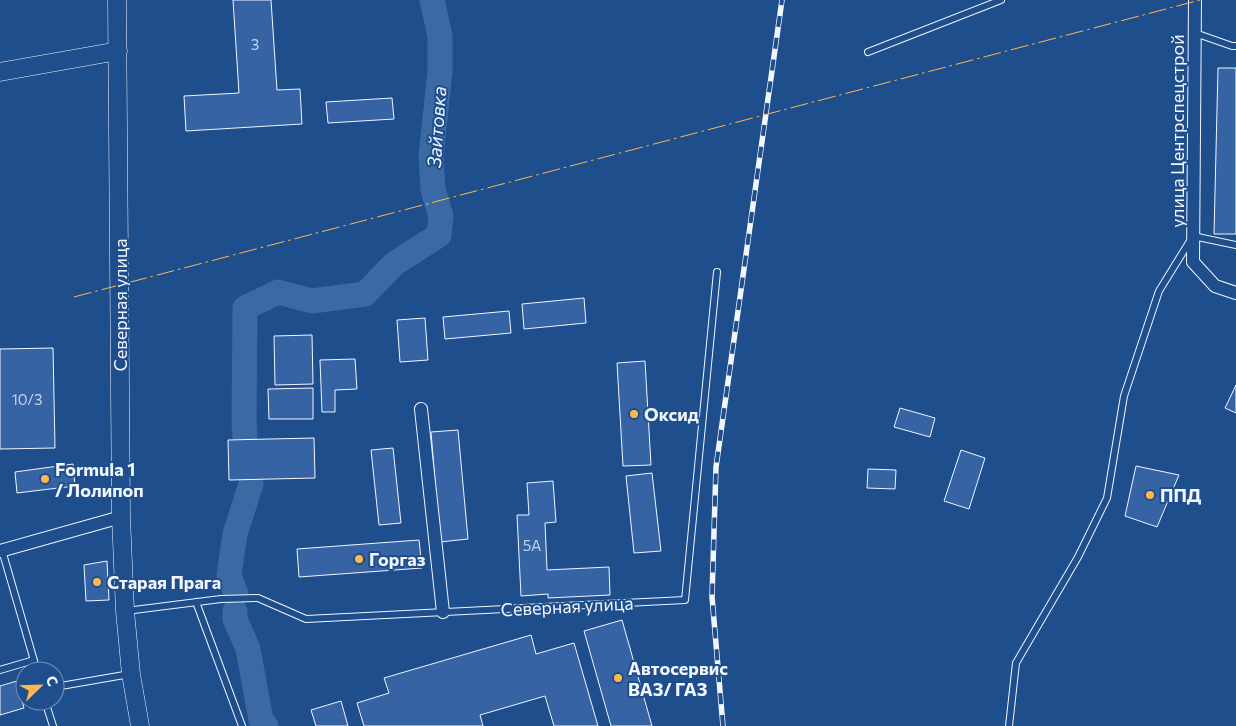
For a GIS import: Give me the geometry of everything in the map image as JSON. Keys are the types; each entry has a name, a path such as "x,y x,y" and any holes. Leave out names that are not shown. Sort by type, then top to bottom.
{"main road":[{"name":"Северная улица","path":"117,0 121,517 125,611 131,674 140,726"},
{"path":"0,72 118,51"}],"street":[{"name":"улица Центрспецстрой","path":"1195,0 1193,262 1215,286 1236,293"},
{"path":"421,409 442,612"},
{"path":"1,551 121,517"}],"lane":[{"path":"868,52 1001,0"},
{"path":"1195,33 1236,46"},
{"path":"1008,724 1016,663 1078,557 1107,498 1124,396 1159,291 1193,236 1236,245"},
{"name":"Северная улица","path":"125,611 221,599 258,598 306,618 686,600 717,272"},
{"path":"0,670 34,660 1,551"},
{"path":"196,602 242,726"},
{"path":"65,685 131,674"},
{"path":"48,711 52,726"}],"building":[{"path":"233,0 271,0 277,90 300,89 302,124 186,131 184,96 239,93"},
{"path":"1218,68 1236,68 1236,234 1214,234"},
{"path":"392,98 394,119 328,123 326,102"},
{"path":"584,298 586,323 524,329 522,304"},
{"path":"509,311 511,333 445,339 443,317"},
{"path":"425,318 428,360 400,362 397,320"},
{"path":"312,335 313,384 275,385 274,336"},
{"path":"53,348 55,448 0,449 0,349"},
{"path":"355,359 357,389 335,390 335,412 322,412 320,360"},
{"name":"Оксид","path":"645,361 651,465 623,466 617,363"},
{"path":"1236,385 1236,413 1225,408"},
{"path":"313,388 313,419 269,419 268,389"},
{"path":"900,408 935,418 930,437 894,427"},
{"path":"458,430 468,539 440,542 431,432"},
{"path":"314,438 315,478 229,480 228,440"},
{"path":"393,448 401,523 379,525 371,450"},
{"path":"961,450 985,458 969,509 944,501"},
{"name":"Formula 1 / Лолипоп","path":"73,464 75,486 17,493 15,472"},
{"name":"ППД","path":"1136,466 1179,475 1157,527 1125,516"},
{"path":"868,469 896,470 895,489 867,488"},
{"path":"652,473 661,551 634,553 626,476"},
{"path":"553,481 556,522 545,523 547,570 609,567 610,595 548,598 548,594 521,596 517,515 529,515 527,483"},
{"name":"Горгаз","path":"419,540 422,568 299,577 297,549"},
{"name":"Старая Прага","path":"107,561 109,600 86,601 84,565"},
{"name":"Автосервис ВАЗ/ ГАЗ","path":"622,620 652,726 611,726 584,631"},
{"path":"531,635 536,654 574,643 598,726 554,726 545,696 480,715 483,726 364,726 357,703 389,693 384,678"},
{"path":"15,682 15,711 0,715 0,686"},
{"path":"341,701 348,726 316,726 311,710"}],"waterway":[{"name":"Зайтовка","path":"245,437 245,308 278,292 312,301 365,294 394,264 439,235 441,216 433,190 431,156 440,71 440,36 432,0"},
{"name":"Зайтовка","path":"236,594 229,575 235,534 251,484"},
{"name":"Зайтовка","path":"235,611 235,619 248,649 261,720 266,726"}],"railway":[{"path":"723,726 712,597 716,467 782,0"}],"power":[{"path":"74,297 1200,0"}],"place":[{"name":"Оксид","path":"634,414"},
{"name":"Formula 1 / Лолипоп","path":"45,479"},
{"name":"ППД","path":"1150,495"},
{"name":"Горгаз","path":"359,559"},
{"name":"Старая Прага","path":"97,582"},
{"name":"Автосервис ВАЗ/ ГАЗ","path":"618,678"}]}
